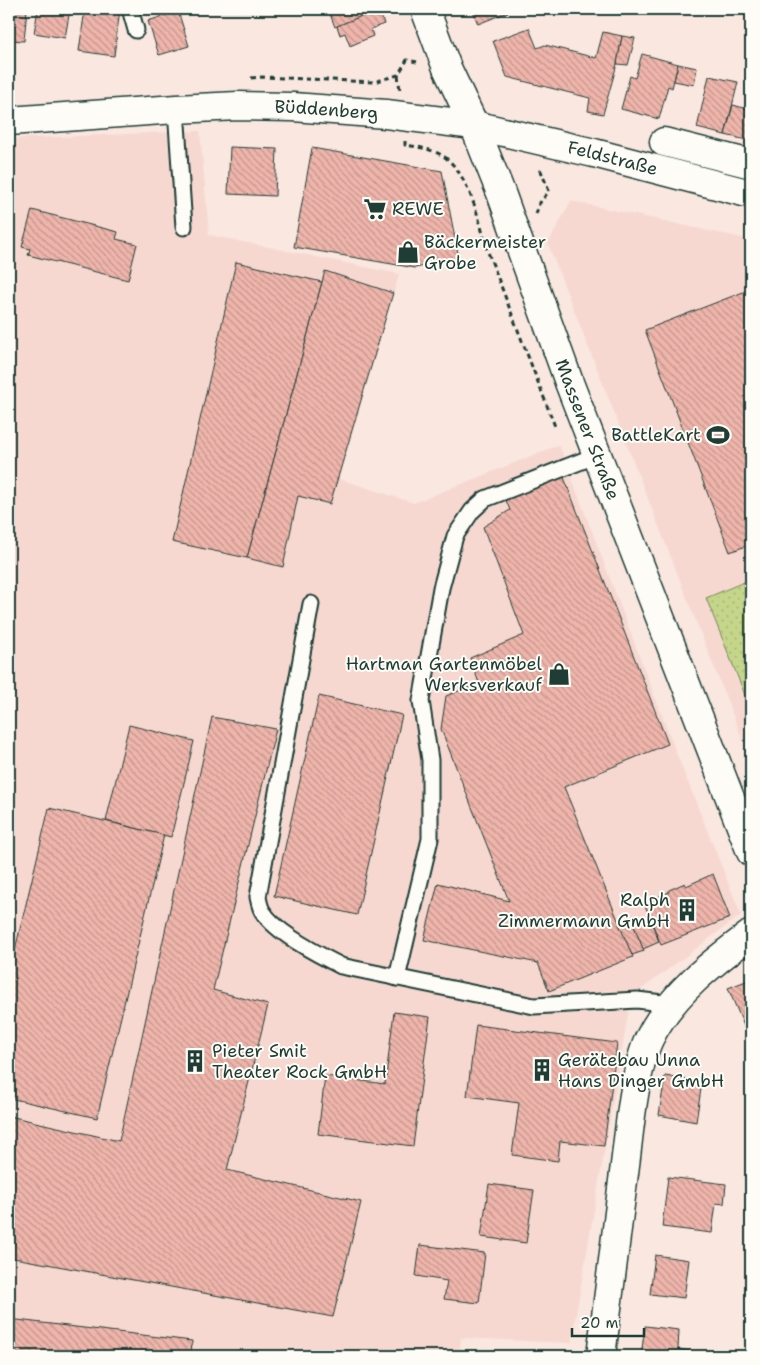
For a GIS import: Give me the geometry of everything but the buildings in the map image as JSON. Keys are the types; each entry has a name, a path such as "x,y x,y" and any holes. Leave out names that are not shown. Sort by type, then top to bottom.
{"main road":[{"name":"Massener Straße","path":"425,9 447,68 474,125 514,228 597,455 751,852"},
{"name":"Büddenberg","path":"9,121 238,106 292,107 386,114 474,125"},
{"name":"Feldstraße","path":"474,125 594,153 751,194"},
{"name":"Feldstraße","path":"664,142 751,164"},
{"path":"601,1356 629,1132 639,1074 649,1039 672,1004 712,963 751,934"}],"lane":[{"path":"130,9 136,30"},
{"path":"176,109 184,227"},
{"path":"397,978 430,839 430,760 421,701 441,588 455,536 472,511 486,499 597,455"},
{"path":"311,604 258,897 262,912 280,930 321,956 341,966 534,1006 637,1000 672,1004"}],"path":[{"path":"405,145 424,148 442,156 453,165 465,184 480,222 486,247 556,429"}],"shaded area":[{"path":"200,131 209,235 399,274 339,479 414,503 559,445 677,755 741,915 631,997 571,1343 461,1338 459,1356 9,1356 9,139"},
{"path":"571,201 751,240 751,761 548,244"}],"green space":[{"path":"751,579 751,710 706,598"}],"place":[{"name":"REWE","path":"375,209"},
{"name":"Bäckermeister Grobe","path":"408,252"},
{"name":"BattleKart","path":"718,435"},
{"name":"Hartman Gartenmöbel Werksverkauf","path":"559,674"},
{"name":"Ralph Zimmermann GmbH","path":"687,910"},
{"name":"Pieter Smit Theater Rock GmbH","path":"195,1061"},
{"name":"Gerätebau Unna Hans Dinger GmbH","path":"542,1070"}]}
